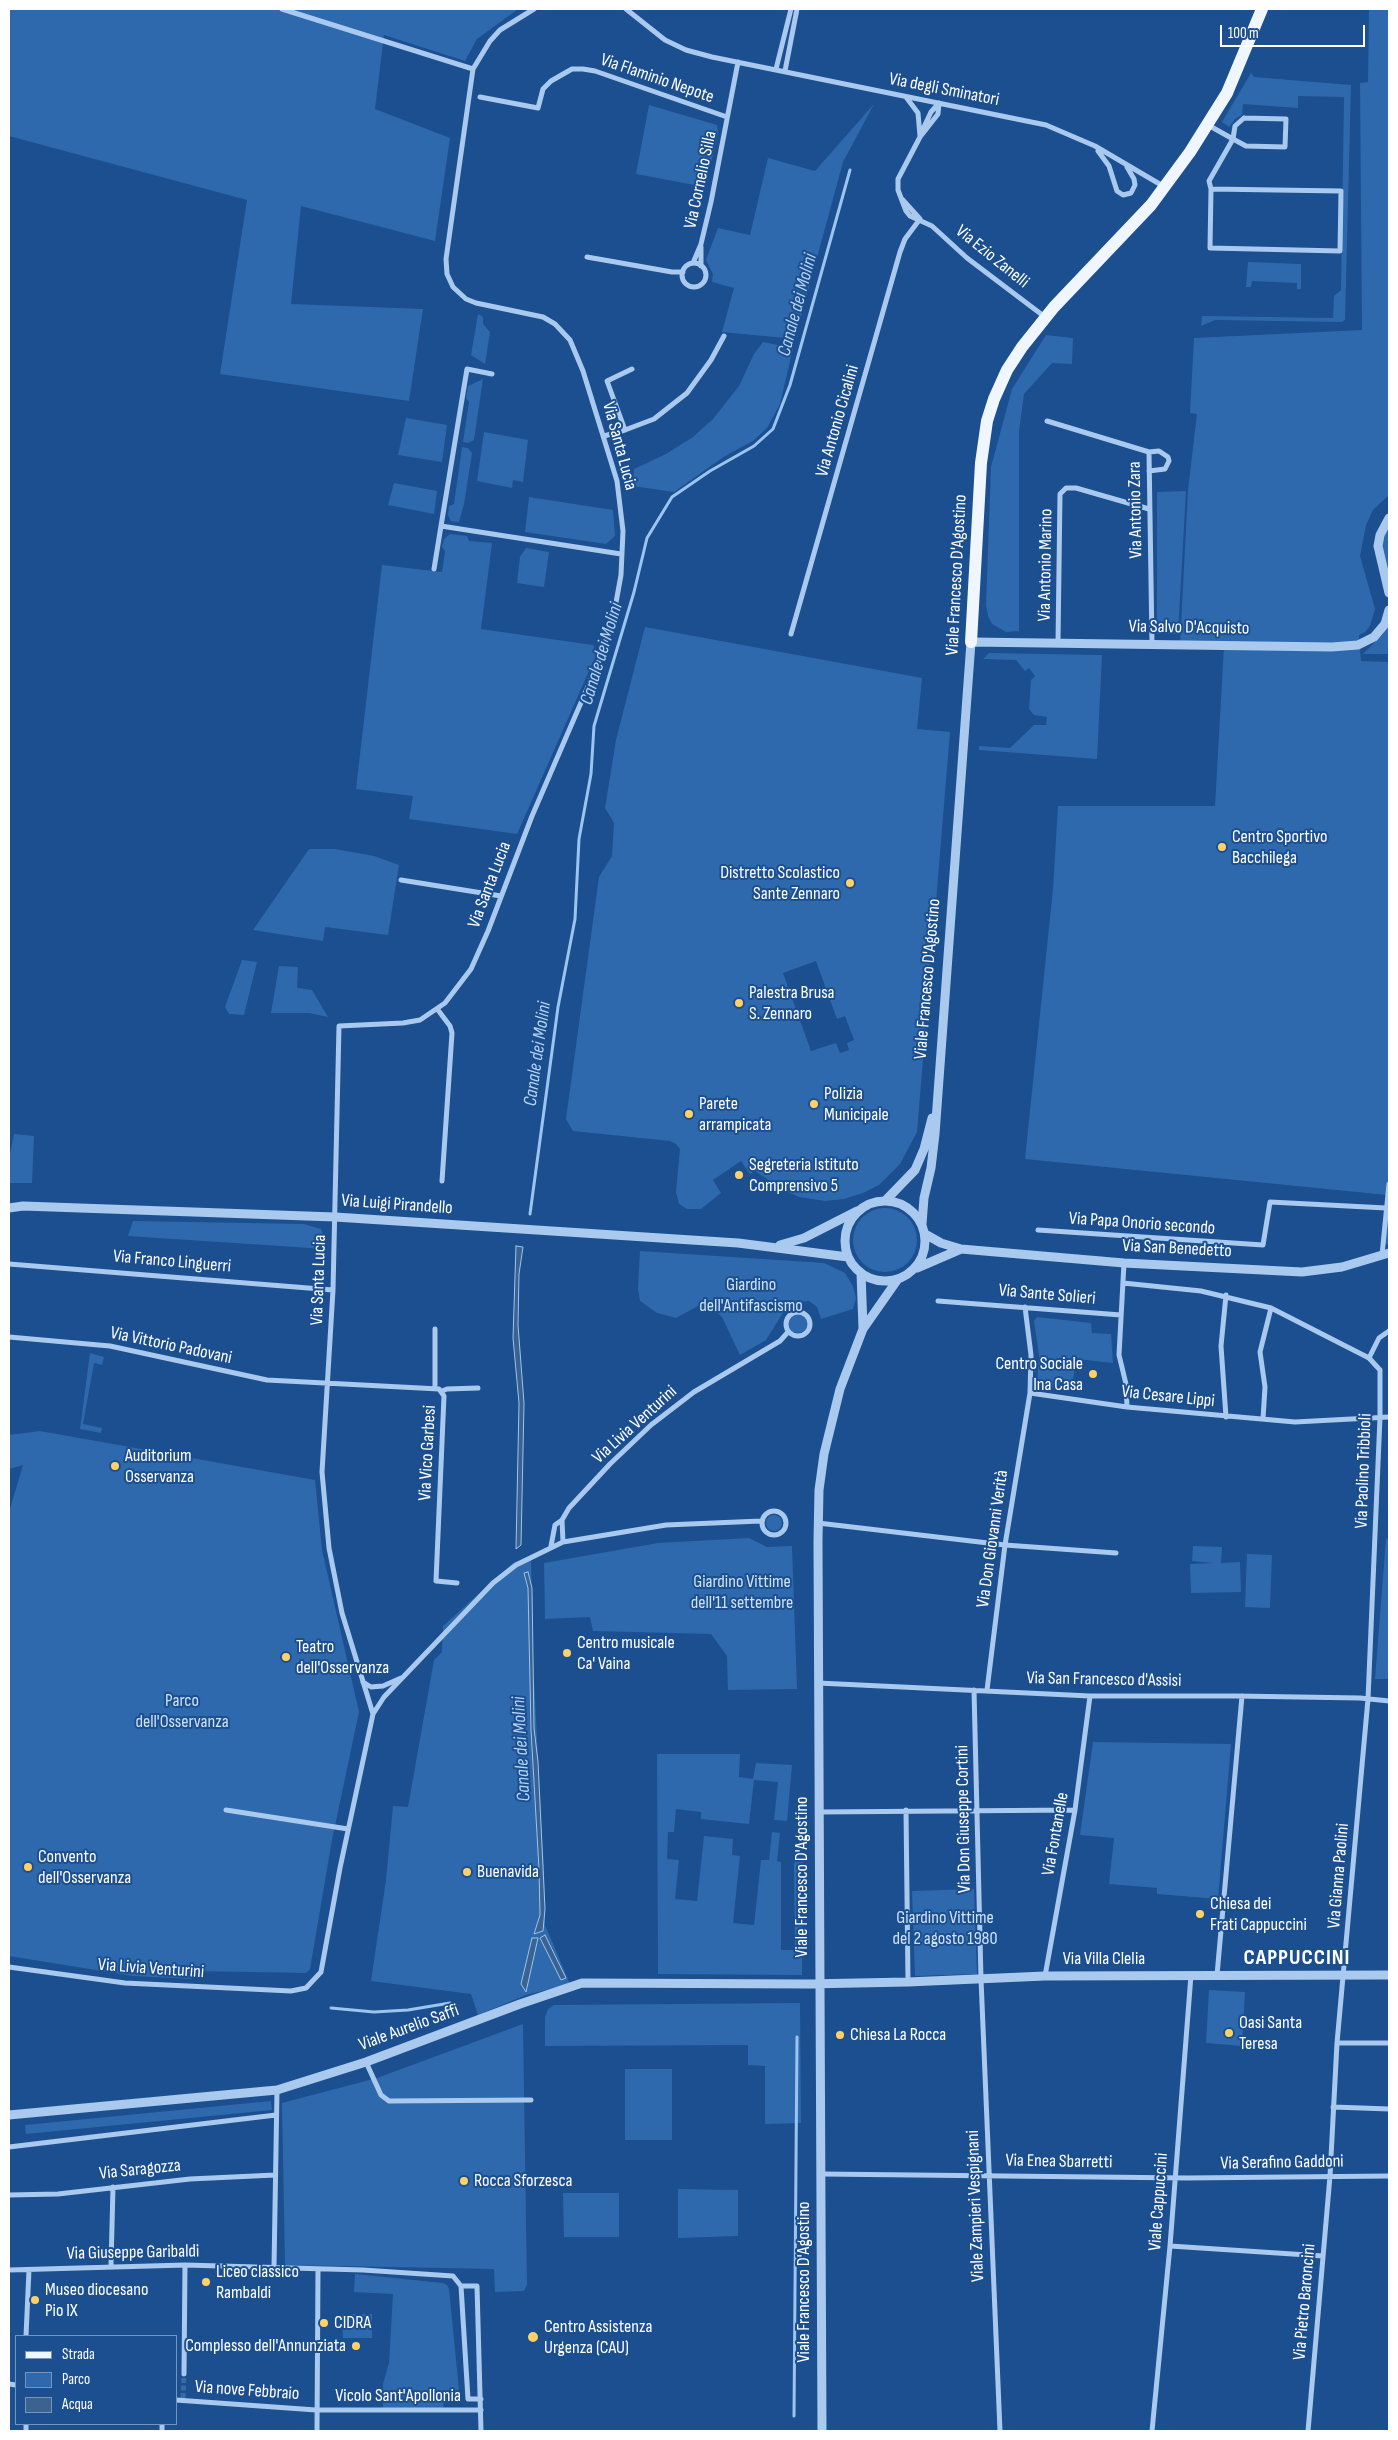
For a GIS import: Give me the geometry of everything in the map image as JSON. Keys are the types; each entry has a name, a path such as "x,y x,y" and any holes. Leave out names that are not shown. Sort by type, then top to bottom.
{"main road":[{"name":"Viale Francesco D'Agostino","path":"971,642 981,463 987,421 994,399 1007,370 1046,318 1166,187 1208,124 1241,64 1262,9"}],"street":[{"path":"282,9 473,69"},
{"name":"Via Santa Lucia","path":"373,1714 342,1613 329,1548 322,1472 334,1290 339,1026 411,1022 438,1010 452,995 471,969 532,816 599,661 613,619 622,554 623,531 617,481 583,371 564,332 556,324 532,313 471,301 457,292 450,281 446,259 473,69 490,40 500,30 534,9"},
{"name":"Via degli Sminatori","path":"626,9 665,40 686,50 785,71 825,82 905,96 1046,125 1095,146 1166,187"},
{"path":"634,9 638,20"},
{"path":"776,69 791,9"},
{"path":"785,71 797,9"},
{"path":"787,20 795,22"},
{"name":"Via Cornelio Silla","path":"672,272 683,278 690,286 701,285 706,275 701,266 702,244 738,62"},
{"name":"Via Flaminio Nepote","path":"480,97 538,108 543,89 550,81 572,69 583,69 595,71 727,117"},
{"path":"905,96 918,113 921,128 920,136"},
{"path":"920,136 938,114 939,103"},
{"path":"1208,124 1233,139 1246,146 1285,147 1286,119 1244,118 1236,126 1233,139 1209,181 1211,189 1210,248 1340,251 1341,191 1211,189"},
{"name":"Via Ezio Zanelli","path":"920,136 898,179 901,198 920,219 932,226 967,258 1046,318"},
{"path":"1095,146 1109,166 1117,191 1126,195 1131,192 1135,185 1134,179 1126,165"},
{"name":"Via Antonio Cicalini","path":"791,634 900,252 905,239 920,219"},
{"name":"Via Cornelio Silla","path":"587,257 672,272 683,272 687,266 693,264 702,244"},
{"path":"693,264 701,266"},
{"path":"683,272 683,278"},
{"path":"604,436 654,419 687,393 711,360 724,336"},
{"path":"434,569 467,368 492,374"},
{"path":"625,430 607,381 632,368"},
{"name":"Via Antonio Zara","path":"1047,420 1149,452 1152,644"},
{"path":"1149,452 1164,453 1169,461 1165,469 1149,471"},
{"name":"Via Antonio Marino","path":"1058,642 1060,494 1066,488 1076,488 1149,509"},
{"path":"1388,520 1380,535 1378,546 1389,592"},
{"path":"441,526 622,554"},
{"name":"Via Salvo D'Acquisto","path":"971,642 1332,647 1358,645 1374,637 1385,624 1389,610"},
{"name":"Viale Francesco D'Agostino","path":"822,2431 818,1523 824,1454 831,1422 840,1389 863,1329 898,1279 914,1269 924,1252 924,1198 930,1168 936,1104 971,642"},
{"path":"401,880 501,896"},
{"path":"438,1010 450,1026 452,1034 442,1181"},
{"name":"Viale Francesco D'Agostino","path":"861,1209 872,1203 885,1201 915,1170 924,1148 936,1104"},
{"path":"915,1170 930,1168"},
{"path":"1386,1254 1386,1208 1389,1184"},
{"path":"885,1201 903,1205 911,1210 924,1229"},
{"name":"Via Papa Onorio secondo","path":"1038,1230 1263,1245 1270,1202 1386,1208"},
{"name":"Via Luigi Pirandello","path":"9,1203 23,1206 335,1217 769,1246 848,1257"},
{"name":"Via Luigi Pirandello","path":"9,1208 23,1206"},
{"path":"861,1209 850,1222 846,1231 848,1257 861,1273 879,1281 898,1279"},
{"name":"Via Luigi Pirandello","path":"769,1246 788,1244 804,1238 861,1209"},
{"name":"Via San Benedetto","path":"924,1229 941,1243 961,1249 1124,1263 1302,1272 1342,1267 1386,1254"},
{"name":"Via San Benedetto","path":"914,1269 961,1249"},
{"name":"Via Sante Solieri","path":"938,1301 1121,1315 1124,1263"},
{"name":"Via Franco Linguerri","path":"9,1264 334,1290"},
{"name":"Viale Francesco D'Agostino","path":"861,1273 863,1329"},
{"path":"1123,1283 1226,1295 1271,1308 1369,1358 1379,1338 1389,1331"},
{"path":"1226,1295 1221,1346 1226,1416"},
{"path":"1025,1307 1031,1355 1030,1393"},
{"path":"1263,1419 1265,1387 1260,1352 1271,1308"},
{"name":"Via Livia Venturini","path":"799,1311 809,1317 809,1328 804,1334 796,1336 788,1332 786,1324 791,1313 799,1311"},
{"path":"1121,1315 1119,1355 1126,1384 1127,1407"},
{"path":"435,1329 435,1388"},
{"name":"Via Livia Venturini","path":"551,1546 555,1525 562,1520 569,1508 610,1464 651,1425 694,1392 780,1341 788,1332"},
{"name":"Via Vittorio Padovani","path":"9,1338 110,1346 267,1380 328,1383"},
{"name":"Via Paolino Tribbioli","path":"1368,1699 1380,1417 1380,1370 1369,1358"},
{"name":"Via Vico Garbesi","path":"328,1383 435,1388 442,1391 444,1396 436,1581 457,1584"},
{"path":"442,1391 447,1389 478,1388"},
{"name":"Via Cesare Lippi","path":"1030,1393 1127,1407 1296,1422 1389,1417"},
{"name":"Via Don Giovanni Verità","path":"987,1690 1005,1545 1030,1393"},
{"path":"773,1511 784,1516 786,1524 783,1531 772,1535 763,1529 762,1521 765,1514 773,1511"},
{"path":"562,1520 563,1542"},
{"name":"Via Livia Venturini","path":"9,1967 125,1983 291,1992 306,1988 321,1972 348,1829 373,1714 384,1697 492,1583 516,1565 551,1546 563,1542 666,1525 762,1521"},
{"path":"818,1523 1005,1545 1116,1553"},
{"name":"Via Livia Venturini","path":"362,1682 371,1688 383,1686 404,1676"},
{"name":"Via San Francesco d'Assisi","path":"818,1683 1090,1696 1242,1696 1389,1701"},
{"name":"Via Don Giuseppe Cortini","path":"974,1690 981,1979"},
{"name":"Via Fontanelle","path":"1045,1976 1075,1810 1090,1696"},
{"path":"1217,1975 1242,1696"},
{"name":"Via Gianna Paolini","path":"1330,2176 1337,2043 1368,1699"},
{"path":"819,1812 978,1809 1075,1810"},
{"path":"226,1810 348,1829"},
{"path":"906,1810 908,1982"},
{"name":"Viale Cappuccini","path":"1152,2431 1170,2246 1191,1975"},
{"name":"Via Villa Clelia","path":"819,1984 1045,1976 1389,1976"},
{"name":"Viale Zampieri Vespignani","path":"981,1979 1000,2431"},
{"name":"Viale Aurelio Saffi","path":"9,2115 277,2090 366,2062 573,1985 819,1984"},
{"path":"1337,2043 1389,2043"},
{"path":"366,2062 381,2095 389,2101 531,2100"},
{"path":"274,2267 274,2175 277,2090"},
{"path":"1333,2107 1389,2109"},
{"path":"9,2147 276,2115"},
{"name":"Via Enea Sbarretti","path":"822,2174 989,2174 1175,2178"},
{"name":"Via Saragozza","path":"9,2195 58,2194 190,2179 274,2175"},
{"name":"Via Pietro Baroncini","path":"1308,2431 1330,2176"},
{"name":"Via Serafino Gaddoni","path":"1175,2178 1389,2176"},
{"path":"111,2265 113,2187"},
{"path":"1170,2246 1323,2256"},
{"name":"Via Giuseppe Garibaldi","path":"9,2270 111,2265 185,2265 447,2274 453,2276 461,2286 477,2286 481,2399"},
{"path":"184,2374 185,2265"},
{"path":"317,2431 318,2269"},
{"path":"26,2335 28,2270"},
{"path":"461,2286 468,2399 481,2399 481,2431"},
{"name":"Via nove Febbraio","path":"178,2400 316,2410"},
{"name":"Vicolo Sant'Apollonia","path":"316,2410 481,2410"}],"green space":[{"path":"9,9 518,9 477,39 465,61 384,35 375,109 450,138 435,241 301,206 291,304 423,309 409,401 220,374 247,200 9,136"},
{"name":"Centro Sportivo Bacchilega","path":"1369,9 1389,9 1389,495 1373,510 1366,525 1360,556 1375,609 1370,626 1359,635 1361,661 1389,662 1389,1243 1383,1246 1387,1195 1025,1159 1053,889 1058,806 1215,806 1224,646 1180,645 1188,490 1197,414 1190,413 1194,338 1362,330 1360,83 1368,82"},
{"path":"1251,73 1254,77 1351,85 1345,320 1341,322 1215,320 1201,326 1202,316 1333,318 1334,296 1341,290 1344,97 1298,96 1298,108 1243,104 1242,115 1235,119 1229,127 1222,122"},
{"path":"874,104 843,162 795,339 722,332 734,288 712,282 713,274 706,260 718,228 750,235 768,158 815,171"},
{"path":"649,105 717,125 718,133 705,187 636,174"},
{"path":"1248,262 1301,264 1301,289 1297,289 1297,283 1252,281 1251,287 1246,287"},
{"path":"478,314 483,317 483,324 490,332 485,364 471,355"},
{"path":"1046,335 1073,338 1072,364 1052,363 1024,394 1019,431 1019,631 1006,632 992,624 986,605 991,467 1012,389"},
{"path":"763,342 793,348 780,404 767,428 753,441 725,456 674,492 633,486 634,469 666,454 693,437 713,419 739,386 754,354"},
{"path":"483,379 474,440 468,443 463,442 469,402 466,398 468,386"},
{"path":"406,418 447,425 442,462 398,455"},
{"path":"484,432 528,440 523,482 513,480 512,488 477,481"},
{"path":"462,447 468,448 472,453 464,504 459,522 451,521 448,515 449,506 454,504"},
{"path":"394,483 437,491 434,514 388,505"},
{"path":"1186,491 1178,634 1157,634 1157,492"},
{"path":"529,497 613,510 615,536 606,544 525,532"},
{"path":"1389,523 1389,598 1380,570 1382,532"},
{"path":"450,534 467,536 469,541 492,543 481,629 593,645 597,653 517,834 409,819 413,796 356,789 382,565 442,572 445,551 442,547 444,539"},
{"path":"526,548 549,552 544,587 517,583 520,557"},
{"path":"1388,620 1389,654 1363,654 1384,633"},
{"path":"645,627 922,678 917,729 950,732 917,1132 900,1164 879,1185 844,1199 825,1201 799,1197 782,1189 755,1171 750,1174 741,1161 713,1180 721,1193 701,1209 687,1209 679,1204 676,1192 680,1149 676,1144 670,1141 573,1131 566,1119 599,877 612,856 614,823 605,808 616,740","holes":["816,961 837,1019 845,1016 854,1040 847,1043 849,1050 840,1053 836,1043 811,1051 783,973"]},
{"path":"989,653 1102,655 1097,759 979,750 979,746 1010,748 1034,725 1046,725 1047,717 1034,715 1029,709 1031,680 1035,676 1029,668 1025,671 1016,660 983,659"},
{"path":"309,849 335,849 374,856 399,865 388,935 325,927 323,941 253,930"},
{"path":"242,960 257,962 244,1015 229,1014 225,1007"},
{"path":"279,966 298,967 297,988 312,990 328,1017 309,1013 271,1013"},
{"path":"14,1134 34,1136 32,1183 9,1183 9,1159"},
{"path":"885,1208 903,1214 911,1222 917,1240 911,1258 903,1266 885,1272 867,1266 859,1258 853,1240 859,1222 867,1214"},
{"path":"133,1221 304,1224 321,1229 326,1242 325,1249 128,1236"},
{"name":"Giardino dell'Antifascismo","path":"640,1251 824,1263 845,1273 853,1286 856,1298 853,1309 821,1319 817,1307 809,1301 798,1302 786,1308 766,1340 740,1355 722,1317 711,1306 698,1306 676,1318 657,1313 640,1301 638,1289"},
{"path":"798,1313 805,1316 808,1323 805,1330 798,1333 791,1330 788,1323 791,1316"},
{"path":"1037,1317 1091,1323 1092,1333 1111,1334 1113,1363 1077,1359 1071,1389 1037,1385 1039,1355 1034,1321"},
{"path":"90,1353 104,1357 102,1365 94,1363 83,1424 102,1428 101,1433 80,1429"},
{"name":"Parco dell'Osservanza","path":"40,1431 315,1480 322,1550 359,1712 332,1840 310,1969 306,1973 193,1971 192,1979 133,1976 9,1956 9,1512 23,1465 9,1469 9,1435"},
{"path":"774,1515 782,1523 774,1531 766,1523"},
{"name":"Giardino Vittime dell'11 settembre","path":"749,1538 767,1547 792,1546 797,1689 728,1690 727,1656 711,1634 593,1631 590,1617 545,1619 544,1563 658,1543"},
{"path":"1386,1539 1389,1539 1389,1679 1375,1679"},
{"path":"1193,1546 1222,1547 1221,1563 1240,1562 1241,1592 1191,1593 1190,1564 1214,1563 1192,1561"},
{"path":"1247,1554 1272,1555 1270,1608 1245,1607"},
{"path":"531,1555 533,1660 545,1925 570,1984 526,1995 478,2015 471,1994 371,1981 386,1880 393,1806 408,1807 434,1660 442,1652 443,1626 513,1563"},
{"path":"1093,1742 1231,1744 1218,1899 1157,1894 1157,1888 1109,1884 1114,1838 1080,1835"},
{"path":"657,1754 740,1754 739,1777 753,1779 756,1763 792,1765 787,1821 774,1820 778,1782 754,1780 749,1824 701,1819 701,1812 676,1809 674,1832 668,1832 667,1859 679,1860 675,1899 697,1901 704,1836 733,1839 732,1855 740,1856 733,1923 754,1925 761,1860 769,1860 772,1832 780,1833 777,1861 781,1862 781,1950 795,1950 794,1864 796,1859 803,1859 802,1975 658,1974"},
{"name":"Giardino Vittime del 2 agosto 1980","path":"974,1889 977,1974 915,1976 912,1891"},
{"path":"1209,1990 1245,1992 1242,2046 1206,2043"},
{"path":"800,2003 801,2123 765,2124 765,2066 748,2065 748,2045 545,2046 545,2017 548,2009 554,2005"},
{"path":"523,2024 527,2285 524,2291 495,2292 494,2269 285,2265 282,2103 377,2078"},
{"path":"625,2069 672,2069 672,2140 625,2140"},
{"path":"271,2101 272,2110 26,2134 25,2125"},
{"path":"678,2189 738,2190 738,2236 678,2238"},
{"path":"563,2193 619,2193 619,2237 564,2237"},
{"path":"355,2274 443,2283 447,2285 449,2289 460,2400 444,2400 443,2409 383,2408 383,2384 389,2363 393,2294 354,2292"},
{"path":"342,2314 372,2314 372,2338 343,2338"}],"water":[{"path":"516,1246 523,1247 519,1274 518,1325 524,1403 521,1545 516,1549 519,1403 513,1338"},
{"path":"528,1572 532,1588 534,1728 538,1762 545,1909 543,1931 534,1934 540,1915 531,1730 528,1588 524,1573"},
{"path":"545,1935 566,1978 561,1980 540,1938"},
{"path":"532,1938 538,1938 526,1992 521,1984"}],"waterway":[{"name":"Canale dei Molini","path":"530,1214 558,1007 575,919 579,839 591,774 594,726 634,592 647,538 672,497 710,471 754,446 773,429 790,385 850,170"},
{"name":"Canale dei Molini","path":"331,2008 374,2012 408,2010 450,2003"},
{"path":"794,2416 797,2037"}],"tunnel":[{"path":"183,2398 184,2374"}],"place":[{"name":"Centro Sportivo Bacchilega","path":"1222,847"},
{"name":"Distretto Scolastico Sante Zennaro","path":"850,883"},
{"name":"Palestra Brusa S. Zennaro","path":"739,1003"},
{"name":"Polizia Municipale","path":"814,1104"},
{"name":"Parete arrampicata","path":"689,1114"},
{"name":"Segreteria Istituto Comprensivo 5","path":"739,1175"},
{"name":"Centro Sociale Ina Casa","path":"1093,1374"},
{"name":"Auditorium Osservanza","path":"115,1466"},
{"name":"Centro musicale Ca' Vaina","path":"567,1653"},
{"name":"Teatro dell'Osservanza","path":"286,1657"},
{"name":"Convento dell'Osservanza","path":"28,1867"},
{"name":"Buenavida","path":"467,1872"},
{"name":"Chiesa dei Frati Cappuccini","path":"1200,1914"},
{"name":"Oasi Santa Teresa","path":"1229,2033"},
{"name":"Chiesa La Rocca","path":"840,2035"},
{"name":"Rocca Sforzesca","path":"464,2181"},
{"name":"Liceo classico Rambaldi","path":"206,2282"},
{"name":"Museo diocesano Pio IX","path":"35,2300"},
{"name":"CIDRA","path":"324,2323"},
{"name":"Centro Assistenza Urgenza (CAU)","path":"533,2337"},
{"name":"Complesso dell'Annunziata","path":"356,2346"}],"district":[{"name":"CAPPUCCINI","path":"1297,1958"}]}
